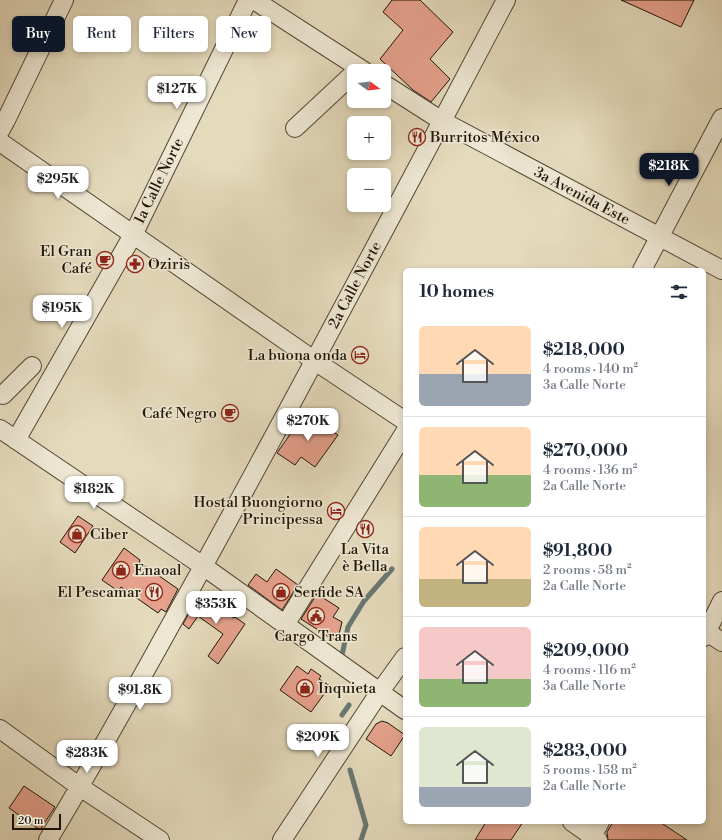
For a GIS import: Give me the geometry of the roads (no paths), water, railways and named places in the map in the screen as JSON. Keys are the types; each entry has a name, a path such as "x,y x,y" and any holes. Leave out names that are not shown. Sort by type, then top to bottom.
{"street":[{"path":"0,131 64,0"},
{"name":"1a Calle Norte","path":"16,440 134,234 248,0"},
{"path":"254,0 348,64"},
{"name":"2a Calle Norte","path":"48,840 80,787 315,361 506,0"},
{"path":"295,128 347,81"},
{"name":"3a Avenida Este","path":"391,88 442,121 659,238 722,270"},
{"path":"643,268 722,118"},
{"path":"0,142 315,361 403,420"},
{"path":"1,395 32,366"},
{"path":"0,429 203,566 403,709"},
{"path":"285,625 403,435"},
{"path":"706,631 722,601"},
{"path":"706,634 722,642"},
{"path":"282,840 379,693 403,660"},
{"path":"0,729 80,787 160,840"},
{"path":"576,824 595,834"}],"waterway":[{"path":"341,660 348,627 364,601 392,569"},
{"path":"342,715 349,705"},
{"path":"350,770 366,825 361,840"}],"place":[{"name":"Burritos México","path":"417,137"},
{"name":"El Gran Café","path":"105,260"},
{"name":"Oziris","path":"135,264"},
{"name":"La buona onda","path":"360,355"},
{"name":"Café Negro","path":"230,413"},
{"name":"Hostal Buongiorno Principessa","path":"336,511"},
{"name":"La Vita è Bella","path":"365,529"},
{"name":"Ciber","path":"77,534"},
{"name":"Enaoal","path":"121,570"},
{"name":"El Pescamar","path":"154,592"},
{"name":"Serfide SA","path":"281,592"},
{"name":"Cargo Trans","path":"316,616"},
{"name":"Inquieta","path":"305,688"}]}
